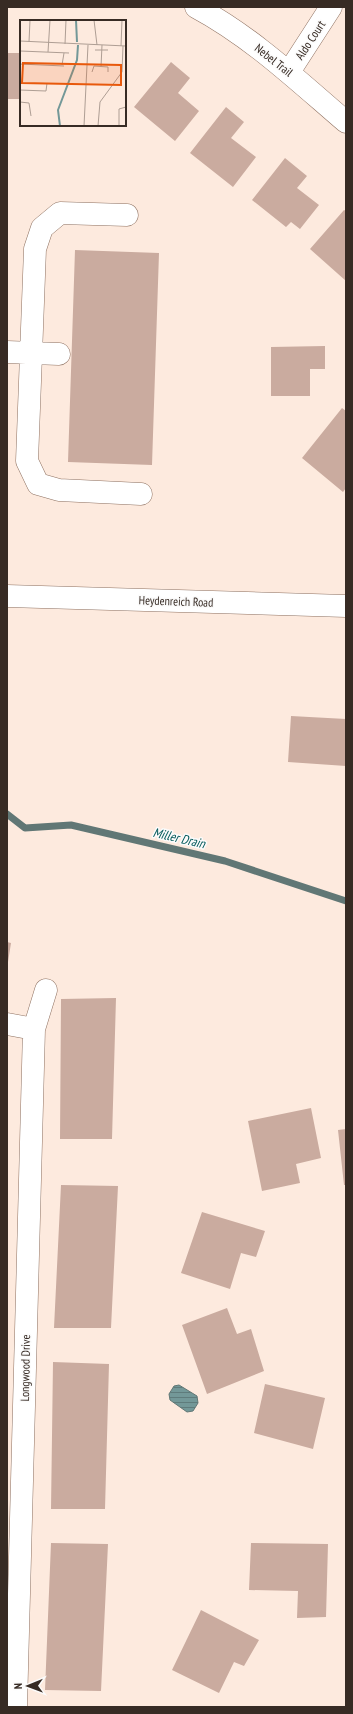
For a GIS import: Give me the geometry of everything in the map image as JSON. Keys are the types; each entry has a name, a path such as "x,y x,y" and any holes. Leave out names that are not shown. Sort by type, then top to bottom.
{"street":[{"name":"Nebel Trail","path":"196,7 211,15 245,38 290,72 346,122"},
{"name":"Aldo Court","path":"290,72 331,7"},
{"path":"127,215 60,213 42,228 35,249 27,461 38,484 59,490 141,494"},
{"path":"7,352 59,354"},
{"name":"Heydenreich Road","path":"7,596 346,606"},
{"name":"Longwood Drive","path":"16,1707 34,1029 46,990"},
{"path":"7,1024 34,1029"}],"water":[{"path":"179,1385 197,1396 198,1403 193,1411 187,1412 170,1400 169,1394 174,1386"}],"building":[{"path":"7,53 20,53 20,99 7,99"},
{"path":"171,62 190,78 178,93 199,111 175,141 134,107"},
{"path":"226,107 244,122 231,138 256,157 233,187 190,153"},
{"path":"285,158 307,176 297,188 319,205 300,229 291,222 286,227 252,200"},
{"path":"344,210 346,211 346,281 310,249"},
{"path":"75,250 159,253 152,465 68,462"},
{"path":"325,346 325,369 310,369 310,396 271,396 271,347"},
{"path":"342,408 346,411 346,488 343,492 302,458"},
{"path":"291,716 346,719 346,766 288,762"},
{"path":"7,942 11,943 8,962 7,962"},
{"path":"116,998 112,1139 60,1139 61,999"},
{"path":"311,1108 321,1158 296,1164 300,1183 262,1191 248,1121"},
{"path":"346,1129 346,1185 344,1185 338,1130"},
{"path":"61,1185 118,1186 111,1328 54,1328"},
{"path":"202,1212 265,1231 256,1257 241,1253 230,1289 181,1273"},
{"path":"227,1308 237,1334 251,1329 264,1371 207,1394 182,1325"},
{"path":"53,1362 109,1364 105,1509 51,1509"},
{"path":"265,1384 325,1398 313,1449 254,1433"},
{"path":"51,1543 108,1544 101,1691 45,1690"},
{"path":"251,1543 328,1544 326,1617 297,1618 298,1591 249,1590"},
{"path":"201,1610 259,1640 244,1666 234,1662 219,1693 172,1670"}],"waterway":[{"name":"Miller Drain","path":"7,814 25,828 71,825 225,861 346,901"}]}
